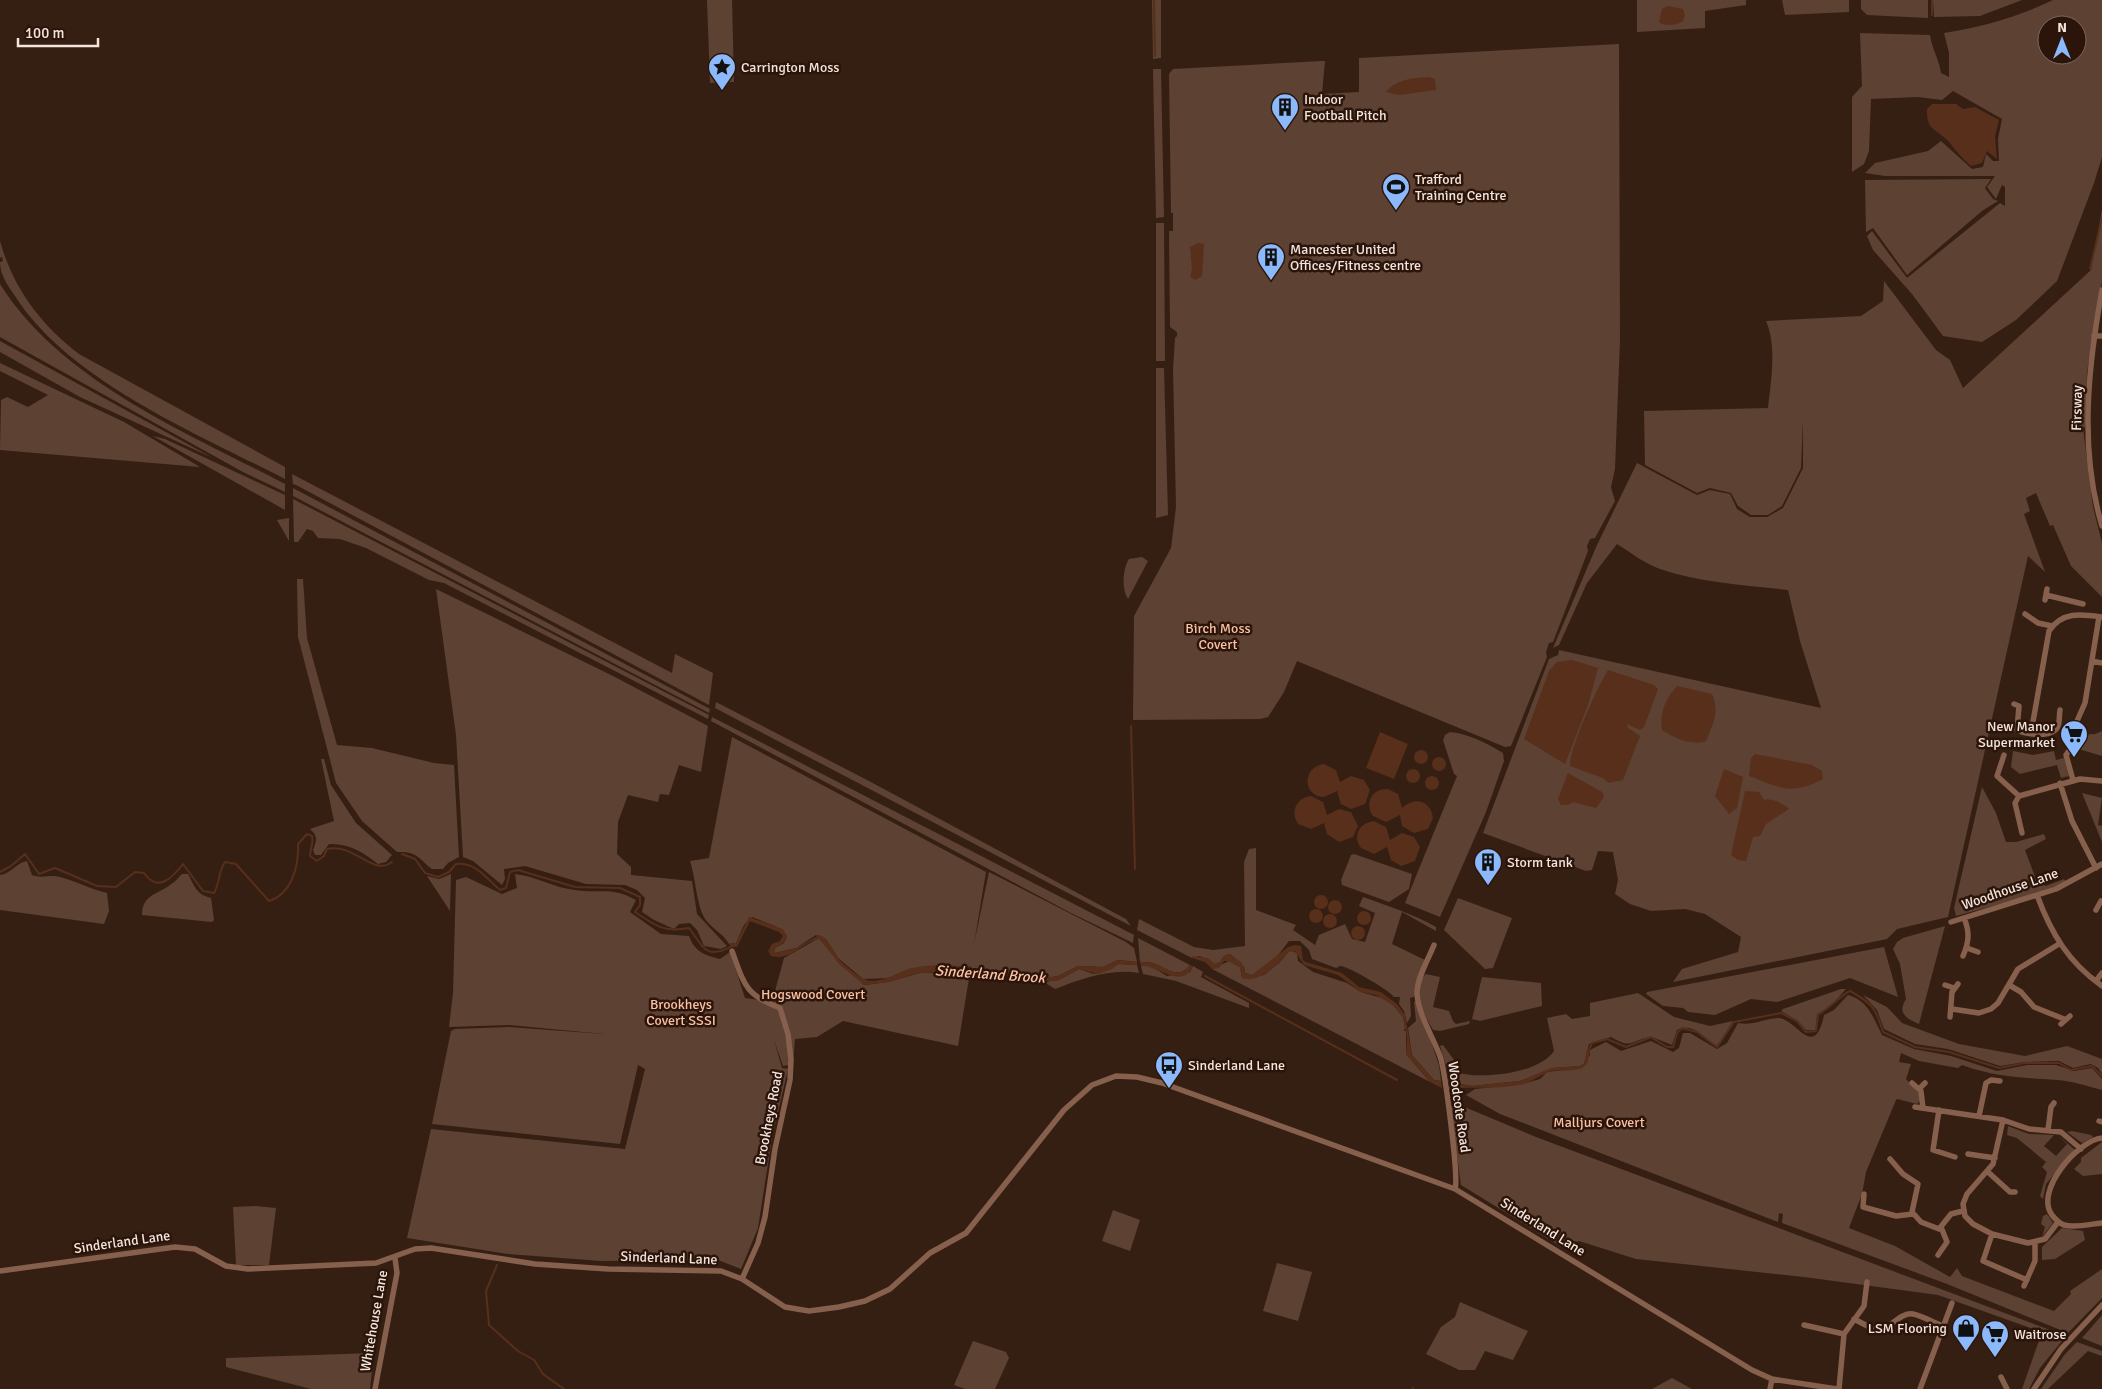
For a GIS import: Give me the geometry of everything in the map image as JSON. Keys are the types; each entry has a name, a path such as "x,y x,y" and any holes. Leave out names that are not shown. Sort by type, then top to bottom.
{"street":[{"name":"Firsway","path":"2102,290 2094,336 2089,386 2088,429 2092,472 2102,526"},
{"path":"2094,336 2102,336"},
{"path":"2046,595 2081,603 2075,614"},
{"path":"2025,614 2038,623 2052,626"},
{"path":"2031,733 2046,639 2052,626 2062,618 2075,614 2101,617 2085,703 2077,721 2073,745 2066,755 2073,780"},
{"path":"2092,661 2102,663"},
{"path":"2014,704 2019,706 2017,730 2031,733 2046,734 2055,730 2058,725 2060,710"},
{"path":"2004,756 1994,777 2019,796"},
{"path":"2022,834 2014,803 2019,796 2073,780 2088,779 2102,781"},
{"path":"2060,784 2072,821 2099,866"},
{"name":"Woodhouse Lane","path":"1951,922 2056,888 2099,866"},
{"path":"2037,895 2048,924 2059,944 2076,965 2102,986"},
{"path":"2096,910 2101,903"},
{"path":"1963,956 1967,948 1969,931 1964,918"},
{"path":"1952,1009 1978,1013 1987,1011 1998,1003 2022,965 2059,944"},
{"name":"Woodcote Road","path":"1434,945 1418,982 1417,994 1421,1011 1431,1030 1445,1076 1456,1189"},
{"path":"1967,948 1978,952"},
{"name":"Brookheys Road","path":"732,951 744,986 750,992 780,1008 788,1034 791,1060 790,1080 775,1148 765,1217 758,1243 742,1280"},
{"path":"2096,981 2102,973"},
{"path":"1945,985 1956,986 1950,1017"},
{"path":"2009,985 2020,992 2034,1007 2065,1020"},
{"name":"Sinderland Lane","path":"0,1271 175,1247 195,1249 226,1266 239,1269 363,1264 395,1258 415,1249 431,1248 535,1264 608,1269 706,1269 721,1271 742,1280 775,1303 802,1311 823,1311 875,1297 890,1289 930,1253 972,1228 1074,1099 1092,1085 1116,1076 1138,1077 1162,1083 1456,1189 1744,1365 1772,1379 1838,1389"},
{"path":"1979,1116 1987,1081 2000,1081"},
{"path":"1912,1083 1919,1089 1924,1108"},
{"path":"1919,1089 1925,1083"},
{"path":"2046,1130 2051,1106 2054,1103"},
{"path":"1915,1107 2003,1120 2029,1129 2061,1132 2081,1148"},
{"path":"1939,1110 1933,1150 1955,1157"},
{"path":"2003,1120 1995,1158 1988,1172 1967,1194 1963,1204 1964,1211 1973,1224 1992,1234 2035,1243 2045,1239 2058,1222"},
{"path":"2102,1138 2091,1141 2081,1148 2056,1175 2050,1187 2048,1206 2058,1222 2068,1226 2102,1223"},
{"path":"1968,1154 1995,1158"},
{"path":"1890,1159 1903,1174 1918,1184 1913,1214"},
{"path":"1988,1172 2010,1192 2015,1192"},
{"path":"1864,1194 1863,1207 1896,1216 1913,1214"},
{"path":"1913,1214 1921,1222 1934,1229 1941,1228 1951,1214 1964,1211"},
{"path":"1938,1255 1947,1242 1941,1228"},
{"path":"1992,1234 1983,1261 2027,1280"},
{"path":"2024,1286 2035,1259 2035,1243"},
{"name":"Whitehouse Lane","path":"375,1389 397,1273 395,1258"},
{"path":"1838,1389 1844,1334 1860,1313 1866,1299 1867,1282"},
{"path":"1920,1389 1952,1303"},
{"path":"2034,1389 2061,1349 2102,1305"},
{"path":"1854,1319 1872,1329 1882,1330 1902,1316 1913,1314 1944,1326"},
{"path":"1804,1325 1844,1334"},
{"path":"2001,1377 2007,1389"},
{"path":"1770,1389 1772,1379"}],"green space":[{"path":"707,0 732,0 734,82 710,83"},
{"path":"1152,0 1161,0 1161,58 1153,59"},
{"path":"1637,0 1746,0 1746,5 1705,11 1705,28 1637,32"},
{"path":"1782,0 1849,0 1849,12 1785,15"},
{"path":"1861,0 1928,0 1928,18 1867,15 1861,9"},
{"path":"1933,0 2022,0 1980,16 1934,17"},
{"path":"2053,0 2102,0 2102,157 2057,281 2016,320 1982,342 1943,336 1912,294 1873,250 1867,236 1872,231 1907,278 2000,203 2005,206 2005,187 2002,185 1996,199 1987,187 1995,176 1885,176 1865,173 1875,163 1928,151 1941,141 1972,169 1983,167 1986,154 1993,161 1999,161 1998,139 2002,119 1953,91 1942,100 1918,97 1871,99 1869,151 1864,164 1852,172 1852,97 1862,86 1860,33 1930,35 1941,73 1949,77 1949,53 1944,33 2000,21"},
{"name":"Trafford Training Centre","path":"1619,44 1620,340 1615,469 1611,487 1615,501 1595,538 1590,539 1587,546 1588,551 1553,642 1549,643 1546,652 1547,657 1511,746 1505,747 1297,661 1284,692 1268,717 1260,719 1133,720 1134,616 1171,548 1176,507 1173,369 1177,332 1170,327 1169,231 1173,231 1173,213 1171,213 1169,74 1173,69 1325,61 1322,94 1359,92 1359,58"},
{"path":"1153,69 1161,69 1164,217 1156,218"},
{"path":"1991,179 1985,188 1993,199 1998,201 1982,211 1907,275 1873,228 1866,232 1865,180"},
{"path":"2102,210 2102,281 2087,372 2085,427 2083,428 2093,507 2102,543 2102,597 2071,566 2053,525 2050,526 2036,493 2026,498 2030,511 2024,514 2045,572 2028,556 1948,917 1897,929 1887,939 1673,982 1682,969 1738,952 1741,937 1705,914 1685,909 1651,911 1630,904 1615,894 1618,880 1613,852 1598,851 1592,870 1586,871 1483,833 1549,659 1558,655 1559,650 1821,708 1800,641 1788,590 1723,583 1676,574 1649,564 1617,544 1587,583 1559,645 1553,648 1597,545 1637,463 1697,495 1710,490 1730,494 1737,509 1750,517 1767,517 1783,508 1803,468 1803,420 1801,468 1782,506 1768,515 1751,515 1738,506 1731,493 1710,488 1697,493 1645,465 1644,411 1768,408 1772,375 1772,352 1766,321 1861,316 1883,301 1884,281 1936,350 1950,360 1963,388 2091,270"},
{"path":"1156,223 1164,223 1165,361 1156,361"},
{"path":"0,241 12,274 21,290 41,318 65,343 79,354 285,467 285,479 176,424 101,379 68,354 39,326 7,284 0,267 0,262 3,261 2,257 0,258"},
{"path":"0,284 26,319 57,349 91,377 168,424 285,484 285,492 243,472 0,337"},
{"path":"0,341 213,458 80,397 0,352"},
{"path":"0,363 124,422 200,467 0,450 1,400 7,397 28,407 48,395 0,371"},
{"path":"1156,368 1164,368 1168,515 1156,518"},
{"path":"153,436 165,439 285,495 285,510"},
{"path":"292,474 672,673 675,654 713,673 709,705 293,484"},
{"path":"293,488 710,709 709,713 293,496"},
{"path":"293,499 709,715 708,719 444,583 429,580 366,548 340,539 318,538 313,531 307,529 298,542 294,542"},
{"path":"289,518 289,541 277,520"},
{"path":"1142,557 1148,561 1128,599 1124,590 1125,568 1129,559"},
{"path":"297,579 303,579 307,638 337,745 372,748 434,763 454,765 459,857 448,863 443,869 432,869 413,854 397,852 362,821 336,783 298,637"},
{"path":"436,589 613,676 708,726 701,772 679,765 669,795 660,794 658,802 628,795 618,822 617,854 631,867 631,875 692,881 697,914 727,946 721,949 704,946 697,930 690,923 679,924 674,929 654,920 642,912 645,898 637,890 625,885 586,884 525,866 504,869 505,879 502,885 473,861 463,857 456,735"},
{"path":"716,702 869,781 1126,919 1131,926 715,708"},
{"path":"712,717 1134,935 1133,943 1071,913 711,721"},
{"path":"2102,731 2102,756 2082,750 2072,750 2077,735 2095,734"},
{"path":"1450,732 1471,737 1490,746 1503,753 1504,761 1486,812 1440,917 1405,903 1457,776 1454,774 1443,740 1445,735"},
{"path":"732,737 986,872 974,944 989,872 1126,942 1134,948 1137,962 1118,960 1103,967 1078,966 1058,976 1040,979 1024,974 972,968 970,966 928,966 909,969 890,978 863,979 838,958 826,939 816,935 796,948 775,953 775,948 784,943 787,936 775,926 752,917 744,925 736,943 729,944 705,919 702,913 690,861 709,858"},
{"path":"2013,751 2033,755 2054,751 2056,760 2064,758 2069,776 2061,778 2057,765 2020,774 2011,767"},
{"path":"321,759 324,759 331,785 356,823 392,855 386,862 378,864 355,849 336,844 329,844 321,855 315,855 313,850 316,838 310,829 334,821"},
{"path":"1982,787 1996,813 2006,842 2016,842 2044,834 2046,839 2025,850 2037,882 2046,886 2064,879 2066,882 2036,894 1956,916 1954,908"},
{"path":"2082,793 2102,798 2098,825 2102,826 2102,842"},
{"path":"1256,848 1256,910 1296,925 1293,930 1315,945 1319,935 1345,924 1352,939 1365,942 1375,913 1359,906 1363,897 1409,914 1436,927 1436,931 1402,912 1392,944 1425,960 1416,996 1410,998 1411,1016 1407,1023 1404,1011 1399,1004 1400,997 1394,997 1377,984 1351,970 1340,966 1336,968 1312,959 1309,950 1300,941 1289,941 1275,959 1252,975 1245,973 1244,967 1230,954 1224,956 1220,962 1215,964 1200,956 1192,958 1137,930 1139,919 1194,947 1213,950 1245,946 1244,862 1249,849"},
{"path":"1354,854 1412,874 1409,889 1389,902 1342,885 1341,880 1351,855"},
{"path":"27,861 32,875 60,877 107,893 109,911 104,924 0,910 0,875"},
{"path":"182,874 188,874 199,892 211,898 214,920 212,922 142,915 143,908 148,899 172,884"},
{"path":"451,874 450,911 427,876 439,879"},
{"path":"515,874 567,889 620,893 636,900 630,912 661,934 689,936 697,949 714,958 720,959 730,952 745,998 772,1002 784,958 819,938 832,954 864,985 888,982 920,973 970,972 958,1046 843,1021 817,1037 795,1039 793,1064 783,1066 774,1040 782,1068 788,1069 772,1138 758,1228 741,1269 718,1260 601,1261 508,1254 407,1238 431,1129 625,1149 645,1069 638,1065 620,1144 432,1124 451,1031 455,1029 509,1027 604,1034 509,1025 449,1027 453,993 456,880 466,877 502,894 517,888"},
{"path":"1458,898 1512,918 1493,968 1485,969 1444,930"},
{"path":"1945,926 1919,1024 1904,1015 1902,1008 1906,999 1900,964 1893,949 1897,942 1903,938"},
{"path":"1138,938 1190,965 1181,972 1176,972 1153,963 1140,962"},
{"path":"1884,947 1898,997 1850,978 1777,1002 1751,999 1715,1015 1688,1012 1683,1008 1663,1006 1646,994 1647,992"},
{"path":"1290,950 1297,953 1298,961 1313,972 1347,983 1361,992 1382,998 1393,1005 1403,1017 1404,1031 1406,1031 1406,1054 1430,1082 1212,969 1229,961 1240,967 1242,978 1264,975 1279,963"},
{"path":"1118,964 1137,965 1139,973 1107,973 1085,978 1055,989 1044,982 1059,980 1079,969 1094,974"},
{"path":"1149,965 1167,976 1190,972 1193,966 1203,972 1201,977 1249,1003 1249,1008 1176,981 1143,974 1141,966"},
{"path":"1426,974 1440,977 1433,1007 1449,1011 1456,1024 1470,1021 1469,1024 1440,1031 1433,1030 1420,1002 1419,994 1421,980"},
{"path":"1482,977 1541,983 1542,1006 1480,1021 1472,1019"},
{"path":"1841,989 1846,989 1836,1000 1817,1014 1816,1030 1806,1030 1798,1021 1781,1011 1783,1009"},
{"path":"1638,993 1674,1017 1710,1026 1733,1021 1716,1046 1698,1032 1688,1028 1677,1030 1672,1045 1652,1037 1628,1044 1611,1037 1589,1044 1584,1064 1580,1066 1553,1068 1520,1081 1472,1086 1455,1083 1449,1085 1448,1072 1440,1046 1443,1045 1454,1060 1453,1067 1456,1072 1494,1075 1523,1070 1546,1059 1554,1051 1547,1018 1566,1014 1572,1019 1590,1016 1590,1003"},
{"name":"Malljurs Covert","path":"1848,995 1861,1001 1870,1011 1882,1035 1914,1049 1951,1056 1997,1071 2027,1065 2056,1065 2074,1071 2092,1068 2102,1079 2102,1090 2068,1081 2009,1076 1962,1065 1958,1068 1919,1061 1901,1053 1899,1062 1911,1064 1906,1079 1920,1094 1920,1101 1917,1104 1896,1100 1866,1172 1862,1194 1849,1228 1895,1246 1950,1277 1957,1268 1962,1276 2054,1311 2071,1294 2070,1291 2102,1269 2102,1298 2068,1333 1947,1284 1782,1223 1783,1214 1779,1213 1778,1222 1500,1114 1466,1095 1475,1089 1522,1084 1540,1079 1547,1072 1582,1068 1590,1055 1590,1050 1606,1042 1621,1051 1651,1041 1673,1052 1679,1048 1683,1033 1690,1033 1717,1049 1727,1043 1738,1023 1748,1024 1777,1018 1791,1023 1809,1037 1815,1035 1820,1029 1824,1015 1834,1010"},
{"path":"1863,995 1887,1007 1902,1023 1959,1044 2025,1056 2067,1046 2102,1059 2102,1074 2098,1068 2091,1064 2073,1068 2059,1061 2025,1062 2000,1066 1948,1049 1915,1044 1884,1029 1877,1010"},
{"path":"1417,1000 1439,1065 1441,1081 1434,1080 1412,1055 1408,1028 1416,1021 1414,1002"},
{"path":"1455,1103 1536,1137 2066,1336 2040,1368 2029,1389 2022,1389 2042,1332 1938,1295 1804,1277 1636,1259 1579,1241 1560,1246 1461,1185 1450,1106"},
{"path":"2008,1126 2029,1134 2054,1135 2044,1146 2056,1156 2067,1144 2059,1136 2075,1150 2046,1184 2043,1199 2040,1196 2047,1172 2042,1167 2046,1162 2017,1138 2007,1135"},
{"path":"2072,1131 2093,1137 2082,1143 2067,1132"},
{"path":"2102,1142 2102,1174 2083,1176 2074,1169 2081,1162 2081,1158"},
{"path":"255,1206 276,1208 269,1265 236,1265 233,1207"},
{"path":"1113,1210 1140,1220 1130,1251 1102,1241"},
{"path":"2047,1214 2053,1223 2042,1237 2045,1227 2041,1224 2043,1216"},
{"path":"2062,1228 2083,1231 2085,1240 2055,1259 2042,1260 2042,1247"},
{"path":"1277,1263 1312,1272 1298,1321 1263,1311"},
{"path":"1460,1302 1528,1331 1513,1360 1485,1351 1475,1370 1459,1370 1426,1354 1441,1327 1455,1317"},
{"path":"2102,1315 2102,1346 2082,1338"},
{"path":"973,1341 1006,1352 1009,1358 995,1389 965,1389 954,1385"},
{"path":"2077,1342 2102,1351 2102,1356 2088,1351 2048,1389 2041,1389 2065,1354"},
{"path":"374,1353 370,1389 311,1389 226,1367 226,1358"},
{"path":"1672,1378 1692,1389 1652,1389"}],"water":[{"path":"1668,6 1683,9 1685,16 1682,22 1665,25 1659,22 1662,9"},
{"path":"1429,77 1435,79 1436,90 1399,95 1386,92 1400,82"},
{"path":"1932,104 1956,104 1963,109 1975,107 1999,120 1995,136 1997,159 1987,151 1982,163 1971,166 1945,138 1930,126 1927,109"},
{"path":"1198,243 1204,244 1202,276 1195,280 1190,277 1192,269 1190,247"},
{"path":"1572,660 1598,668 1589,702 1565,764 1524,739 1549,671 1557,662"},
{"path":"1608,670 1654,685 1658,689 1644,727 1640,730 1627,724 1628,728 1640,736 1623,780 1608,783 1603,778 1570,766 1579,732"},
{"path":"1677,686 1712,694 1715,712 1706,741 1695,743 1683,740 1662,730 1664,706"},
{"path":"1380,732 1408,744 1394,779 1366,768"},
{"path":"1418,750 1424,750 1428,757 1424,764 1418,764 1414,760 1414,754"},
{"path":"1755,754 1812,765 1822,771 1823,779 1793,789 1778,787 1749,776 1751,758"},
{"path":"1436,757 1442,757 1446,764 1442,771 1436,771 1432,767 1432,761"},
{"path":"1324,764 1336,770 1340,782 1351,776 1364,780 1370,790 1365,804 1351,809 1341,804 1337,791 1324,797 1312,792 1309,787 1309,775 1317,766"},
{"path":"1410,769 1416,769 1420,776 1416,783 1410,783 1406,779 1406,773"},
{"path":"1724,769 1743,777 1737,808 1729,814 1715,796"},
{"path":"1568,773 1602,792 1604,797 1596,808 1573,802 1568,805 1561,805 1558,799"},
{"path":"1429,776 1435,776 1439,783 1435,790 1429,790 1425,786 1425,780"},
{"path":"1382,789 1388,789 1398,794 1402,808 1407,804 1417,801 1429,807 1433,818 1428,829 1414,833 1402,826 1400,815 1386,822 1373,816 1369,806 1371,797"},
{"path":"1745,791 1759,792 1764,800 1777,801 1789,809 1766,824 1760,836 1753,837 1746,861 1738,860 1731,855"},
{"path":"1311,796 1323,802 1327,815 1339,809 1351,812 1358,826 1353,837 1339,842 1327,834 1324,823 1311,829 1298,824 1295,815 1296,806 1306,797"},
{"path":"1374,821 1386,827 1390,840 1402,833 1414,837 1420,847 1415,861 1401,866 1391,860 1387,847 1374,854 1361,848 1357,839 1358,831 1364,824"},
{"path":"1321,895 1326,897 1328,902 1326,907 1321,909 1316,907 1314,902 1316,897"},
{"path":"1335,900 1340,902 1342,907 1340,912 1335,914 1330,912 1328,907 1330,902"},
{"path":"1316,909 1321,911 1323,916 1321,921 1316,923 1311,921 1309,916 1311,911"},
{"path":"1364,911 1369,913 1371,918 1369,923 1364,925 1359,923 1357,918 1359,913"},
{"path":"1330,914 1335,916 1337,921 1335,926 1330,928 1325,926 1323,921 1325,916"},
{"path":"749,917 783,929 787,936 786,941 775,948 775,953 796,948 819,935 828,941 838,958 849,969 862,978 873,981 916,967 932,965 971,966 972,968 1024,974 1040,979 1058,976 1078,966 1103,967 1118,960 1137,962 1137,965 1118,964 1112,969 1098,974 1079,969 1059,980 1044,982 1015,977 940,972 920,973 888,982 864,985 839,964 820,939 808,943 791,954 778,957 771,956 768,951 772,944 780,941 783,936 779,932 750,921 737,947 731,947 729,944 736,943"},
{"path":"1358,926 1363,928 1365,933 1363,938 1358,940 1353,938 1351,933 1353,928"},
{"path":"1301,946 1303,960 1306,962 1342,973 1359,987 1381,992 1397,1004 1405,1015 1412,1055 1434,1080 1441,1081 1442,1088 1430,1082 1406,1054 1407,1037 1403,1017 1393,1005 1376,995 1361,992 1338,975 1304,965 1295,951 1288,952 1268,972 1248,979 1242,978 1240,967 1229,961 1224,961 1219,968 1212,969 1205,962 1192,958 1193,956 1208,958 1215,964 1220,962 1224,956 1230,954 1242,963 1245,973 1252,975 1288,947"},
{"path":"1140,962 1153,963 1172,972 1181,972 1190,965 1193,966 1188,973 1176,976 1148,966 1141,966"},
{"path":"1587,1049 1590,1050 1588,1062 1585,1066 1576,1070 1552,1071 1527,1083 1514,1086 1449,1089 1449,1085 1455,1083 1472,1086 1520,1081 1551,1068 1580,1066 1584,1064"}],"waterway":[{"path":"1154,0 1155,56"},
{"path":"1932,0 1932,15"},
{"path":"2090,269 2102,218"},
{"path":"1131,726 1135,869"},
{"name":"Sinderland Brook","path":"0,872 11,866 25,854 39,874 55,868 97,886 116,887 135,872 144,873 149,879 160,883 170,878 183,864 203,891 214,893 225,862 236,864 269,901 277,897 289,885 297,861 298,844 307,834 312,836 310,856 317,861 324,856 327,849 337,848 355,854 377,865 385,866 392,862"},
{"name":"Sinderland Brook","path":"402,854 415,859 425,873 438,877 449,872 456,864 475,868 500,890 506,888 510,872 518,870 575,887 620,888 640,897 640,905 635,912 654,924 666,929 689,928 702,946 710,952 716,952 732,946"},
{"path":"1205,976 1397,1080"},
{"name":"Sinderland Brook","path":"1589,1050 1592,1043 1607,1039 1626,1047 1651,1037 1667,1047 1673,1047 1677,1033 1682,1028 1697,1032 1717,1047 1734,1022 1781,1013 1797,1021 1806,1032 1816,1031 1818,1015 1850,991 1872,1007 1883,1032 1915,1047 1949,1052 1999,1068 2025,1063 2059,1063 2071,1070 2092,1066 2102,1076"},
{"path":"497,1265 486,1291 489,1325 518,1351 534,1360 543,1374 564,1389"}],"place":[{"name":"Carrington Moss","path":"722,91"},
{"name":"Indoor Football Pitch","path":"1285,131"},
{"name":"Trafford Training Centre","path":"1396,211"},
{"name":"Mancester United Offices/Fitness centre","path":"1271,281"},
{"name":"New Manor Supermarket","path":"2074,758"},
{"name":"Storm tank","path":"1488,886"},
{"name":"Sinderland Lane","path":"1169,1089"},
{"name":"LSM Flooring","path":"1966,1352"},
{"name":"Waitrose","path":"1995,1358"}],"park label":[{"name":"Birch Moss Covert","path":"1218,636"},
{"name":"Hogswood Covert","path":"813,994"},
{"name":"Brookheys Covert SSSI","path":"681,1012"}]}
